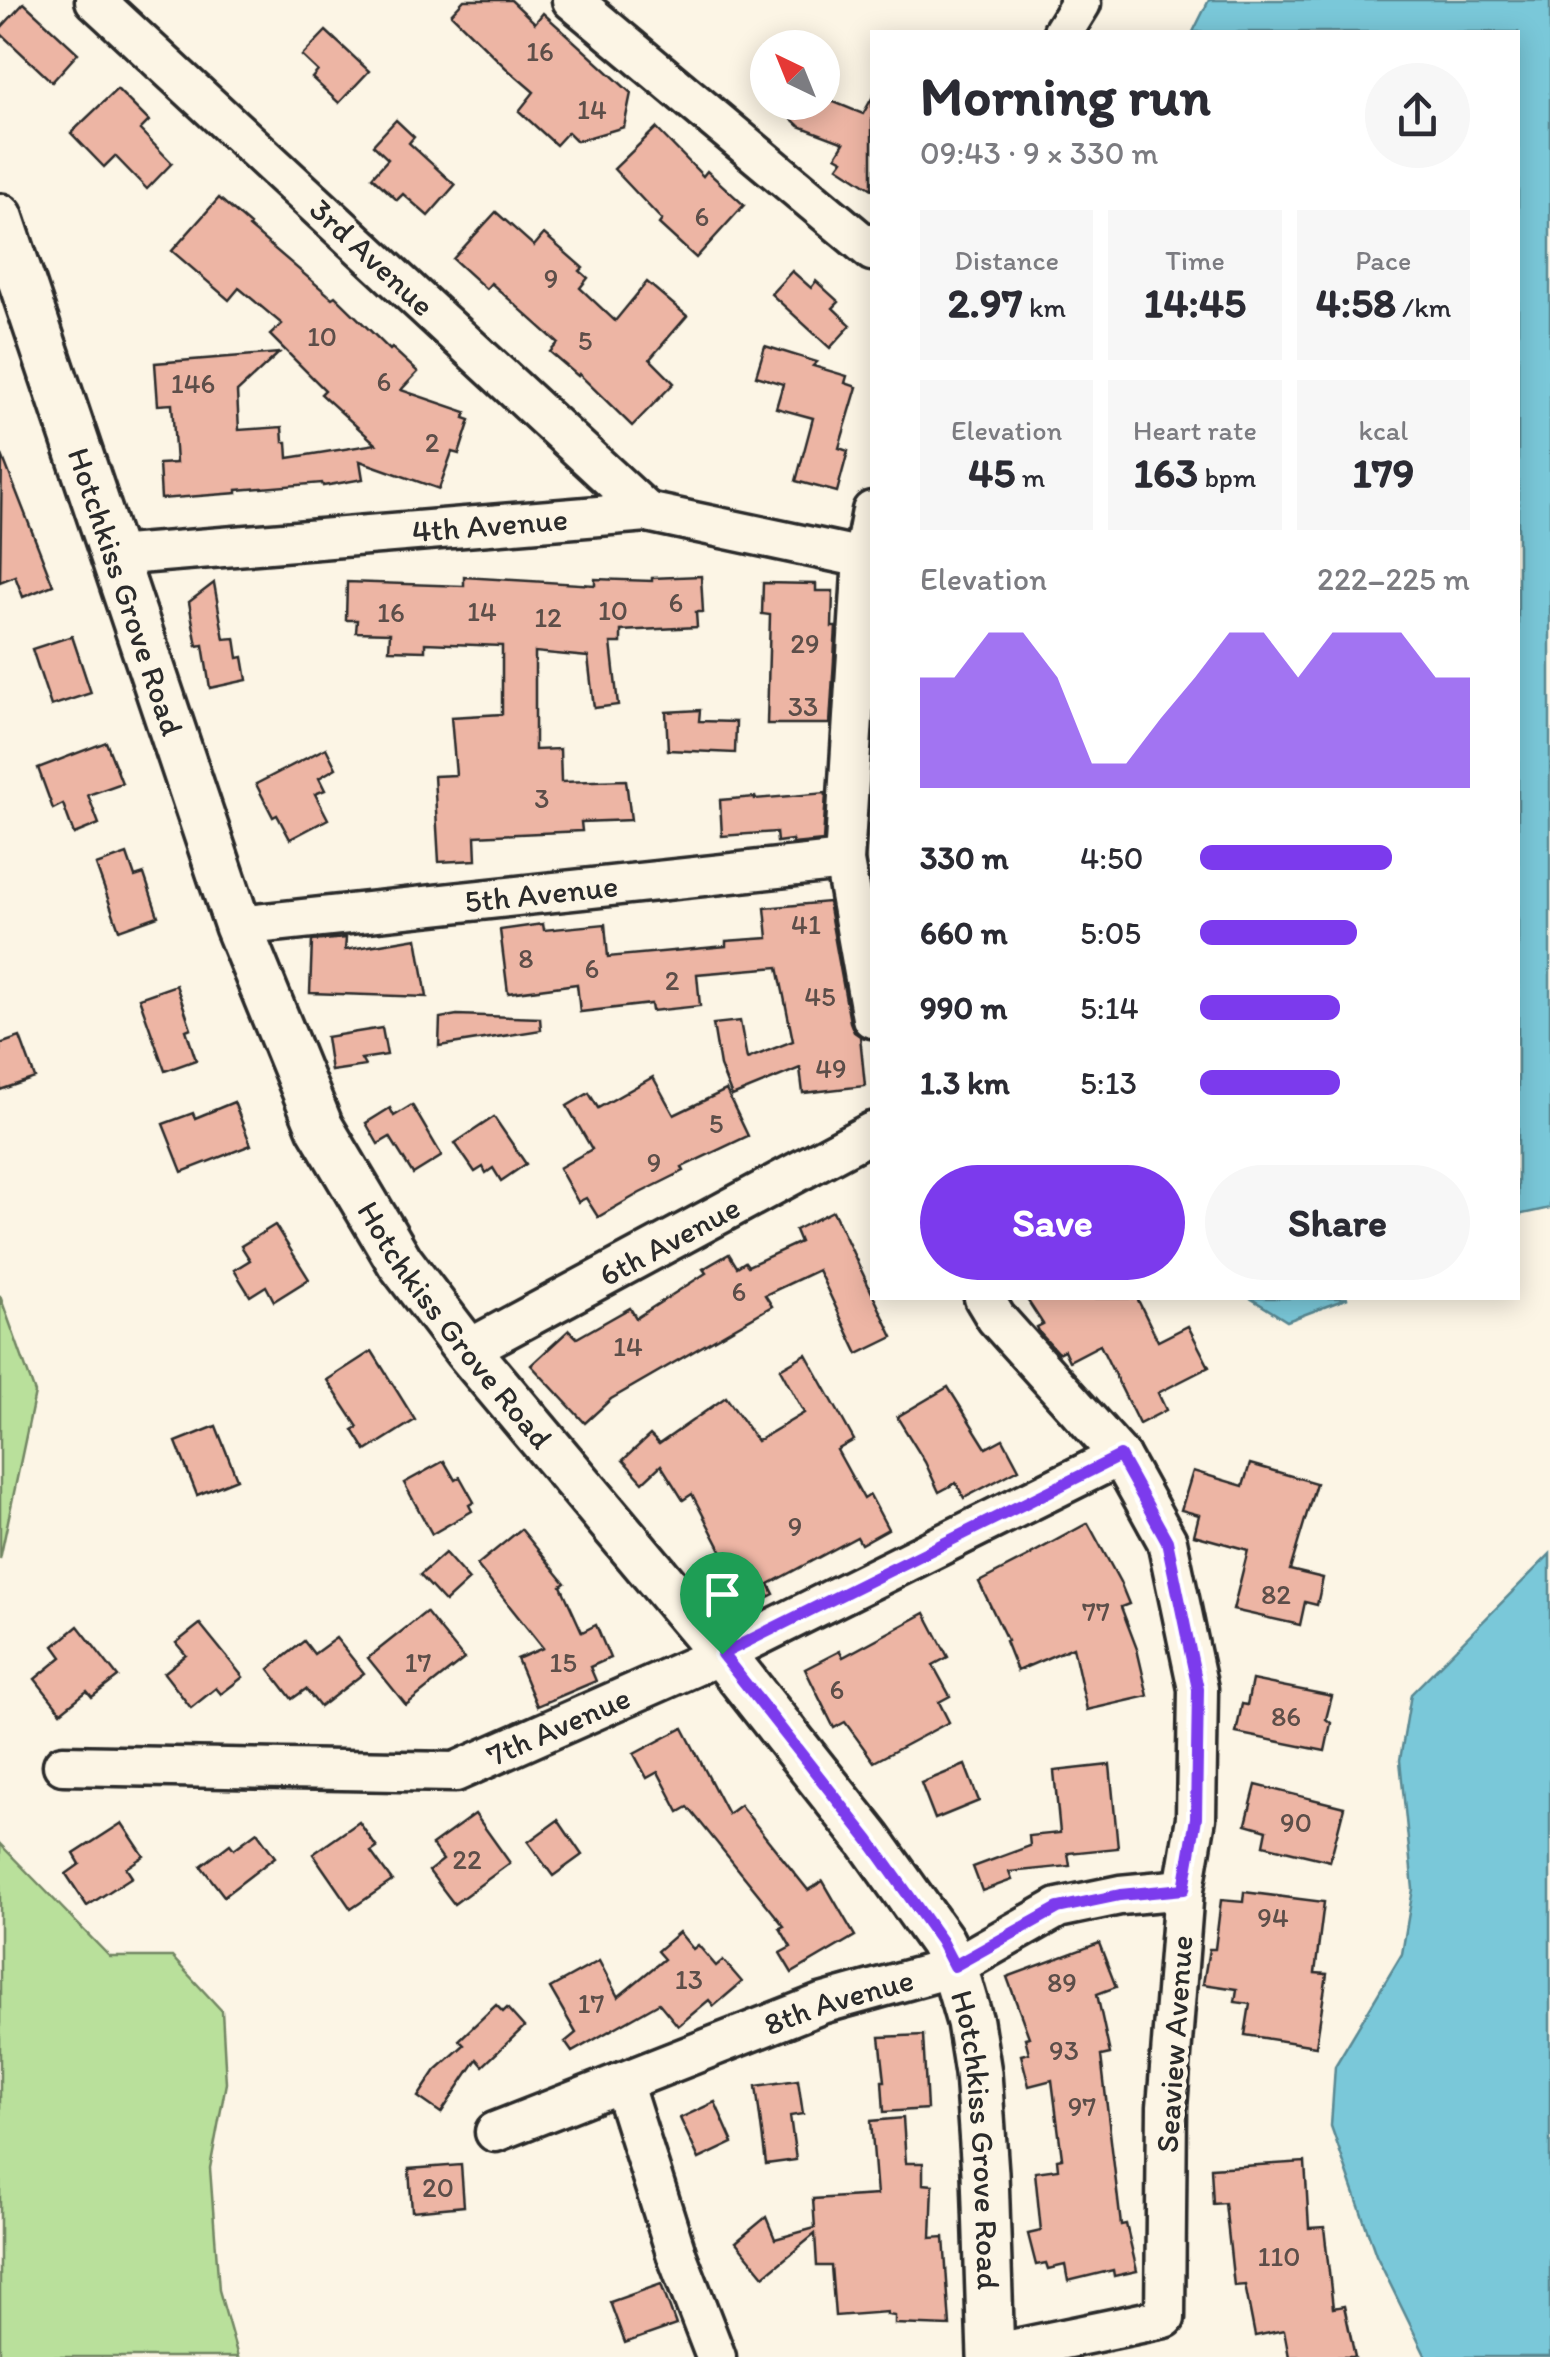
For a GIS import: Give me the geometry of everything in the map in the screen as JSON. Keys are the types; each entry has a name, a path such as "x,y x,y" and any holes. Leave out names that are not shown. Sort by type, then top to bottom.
{"main road":[{"name":"Hotchkiss Grove Road","path":"0,218 238,926 320,1127 400,1262 467,1350 722,1654 869,1840 941,1941 954,1966 970,2022 978,2073 991,2356"}],"street":[{"name":"3rd Avenue","path":"95,0 647,512"},
{"path":"572,0 870,249"},
{"name":"4th Avenue","path":"112,556 647,512 863,558"},
{"path":"870,521 863,558 844,861 870,1007"},
{"name":"5th Avenue","path":"238,926 844,861"},
{"name":"6th Avenue","path":"467,1350 870,1133"},
{"name":"Seaview Avenue","path":"985,1300 996,1318 1120,1456 1167,1541 1198,1689 1196,1818 1184,1889 1166,2106 1165,2318 991,2356"},
{"name":"7th Avenue","path":"63,1765 455,1772 722,1654 1120,1456"},
{"name":"8th Avenue","path":"494,2132 821,2004 954,1966 1058,1908 1120,1895 1184,1889"},
{"path":"622,2082 677,2256 716,2357"}],"green space":[{"path":"0,1296 35,1393 0,1559"},
{"path":"0,1844 110,1957 172,1957 222,2011 226,2083 210,2168 219,2290 238,2357 0,2357"}],"water":[{"path":"1209,0 1550,0 1550,1208 1520,1215 1520,30 1194,30"},
{"path":"1253,1300 1343,1300 1287,1321"},
{"path":"1550,1554 1550,2357 1426,2357 1376,2255 1331,2126 1335,2066 1402,1954 1413,1889 1400,1760 1411,1694"}],"building":[{"path":"464,0 511,0 535,23 543,13 631,93 624,127 577,141 568,132 556,145 519,111 534,92 451,14"},
{"path":"24,3 78,53 52,82 0,33"},
{"path":"326,31 369,71 339,103 312,78 318,71 302,56"},
{"path":"117,89 149,121 140,130 172,163 147,189 115,156 104,167 71,133"},
{"path":"870,102 870,188 838,167 843,160 836,156 844,143 793,120 840,120 840,104 863,114"},
{"path":"396,120 414,137 409,143 455,185 428,216 403,194 397,200 372,177 388,159 373,145"},
{"path":"656,128 703,176 707,171 744,205 696,258 659,224 662,220 614,169"},
{"path":"219,198 418,372 401,390 466,412 464,418 470,420 459,454 452,452 439,489 360,461 363,479 323,486 322,483 161,499 159,464 176,463 172,404 158,405 155,363 279,353 237,392 239,430 282,427 288,458 376,444 321,394 325,390 270,335 282,324 239,288 229,300 172,251"},
{"path":"496,212 534,246 544,234 583,268 580,271 588,278 580,288 615,321 647,282 687,316 650,359 674,383 632,426 579,374 550,352 558,343 491,283 486,289 453,259"},
{"path":"792,271 811,288 816,281 839,302 833,308 851,325 830,348 771,294"},
{"path":"765,346 817,362 813,366 847,376 845,383 857,387 839,448 848,451 837,492 796,481 813,418 776,408 783,384 756,376"},
{"path":"2,455 53,585 23,597 15,576 0,582"},
{"path":"701,576 703,612 696,612 697,627 621,631 621,643 611,643 618,705 594,708 588,657 535,652 535,750 560,749 561,782 626,780 631,820 581,822 582,831 475,836 476,860 439,862 434,776 456,775 451,717 502,714 502,646 425,643 425,651 389,650 390,633 356,632 357,620 346,620 347,582 464,586 464,577 595,585 595,579 652,581"},
{"path":"214,583 224,639 235,638 247,680 210,688 203,645 197,646 189,602"},
{"path":"763,583 816,584 816,591 833,591 832,627 836,627 830,724 767,724 770,615 762,614"},
{"path":"72,636 91,693 51,706 32,649"},
{"path":"700,710 699,721 736,722 735,753 668,750 666,712"},
{"path":"106,742 122,783 88,795 99,824 74,834 63,804 53,809 38,768"},
{"path":"326,748 336,768 319,778 325,790 315,794 328,819 290,839 256,784"},
{"path":"826,793 823,841 777,842 776,832 722,836 720,800"},
{"path":"127,854 135,877 144,874 158,916 119,930 96,865"},
{"path":"828,902 850,1022 860,1036 865,1086 803,1093 800,1068 732,1096 720,1066 713,1024 740,1021 747,1059 793,1041 778,967 697,974 700,1006 652,1011 651,1004 580,1012 577,984 508,993 500,930 543,924 544,930 605,924 608,957 768,938 765,908"},
{"path":"346,938 345,950 417,938 427,997 310,993 312,941"},
{"path":"176,985 191,1028 186,1030 196,1060 165,1071 139,998"},
{"path":"440,1018 540,1018 541,1030 439,1046"},
{"path":"382,1028 387,1055 361,1059 365,1066 331,1071 326,1037"},
{"path":"20,1037 35,1078 0,1090 0,1044"},
{"path":"653,1077 674,1115 726,1090 748,1136 682,1167 684,1171 598,1217 586,1198 578,1202 559,1168 592,1149 567,1106 589,1093 598,1108"},
{"path":"234,1102 251,1145 182,1172 163,1124 193,1113 195,1118"},
{"path":"412,1105 442,1156 413,1174 390,1137 378,1144 366,1123 390,1108 394,1116"},
{"path":"494,1117 526,1164 501,1181 493,1168 486,1173 483,1167 475,1172 455,1143"},
{"path":"833,1211 870,1289 870,1300 875,1300 893,1337 858,1354 818,1270 765,1295 772,1306 611,1399 585,1423 531,1365 569,1330 577,1338 630,1308 636,1318 729,1254 737,1267 745,1262 748,1266 800,1242 795,1230"},
{"path":"275,1225 309,1279 274,1301 266,1286 250,1296 234,1270 250,1260 241,1246"},
{"path":"1027,1300 1138,1300 1158,1341 1188,1326 1209,1367 1158,1393 1166,1410 1139,1424 1100,1345 1069,1361 1064,1350 1058,1353 1040,1333 1037,1327 1043,1324"},
{"path":"372,1351 415,1420 366,1451 353,1430 358,1427 327,1380"},
{"path":"806,1354 854,1440 837,1450 864,1499 870,1495 888,1529 861,1544 857,1537 769,1584 774,1594 750,1606 692,1494 683,1500 661,1465 643,1482 623,1460 650,1435 659,1444 726,1397 757,1441 804,1413 780,1369"},
{"path":"948,1387 986,1448 1003,1439 1019,1469 964,1498 956,1483 939,1492 897,1417"},
{"path":"216,1426 237,1479 197,1495 176,1442"},
{"path":"444,1461 455,1480 460,1477 474,1502 469,1505 472,1511 432,1534 404,1483"},
{"path":"1250,1464 1316,1483 1290,1570 1323,1578 1317,1605 1305,1602 1300,1625 1233,1610 1248,1550 1194,1535 1199,1515 1181,1510 1193,1471 1243,1486"},
{"path":"1088,1523 1129,1604 1121,1607 1137,1649 1148,1696 1087,1710 1073,1647 1017,1671 979,1582"},
{"path":"521,1529 565,1583 561,1586 582,1632 596,1625 610,1658 590,1667 596,1681 537,1706 517,1659 543,1648 477,1565"},
{"path":"445,1553 469,1580 445,1602 420,1575"},
{"path":"426,1612 464,1659 406,1705 368,1658"},
{"path":"925,1613 948,1657 933,1665 950,1696 939,1702 949,1722 874,1762 845,1722 834,1728 805,1669 840,1651 843,1657"},
{"path":"200,1624 243,1677 221,1694 216,1688 191,1708 164,1673 186,1655 176,1643"},
{"path":"78,1626 118,1677 92,1697 87,1691 61,1712 35,1679 62,1657 54,1646"},
{"path":"336,1638 364,1673 320,1707 306,1689 292,1699 269,1669 304,1641 314,1654"},
{"path":"1252,1680 1332,1696 1326,1719 1331,1723 1325,1751 1236,1733"},
{"path":"683,1728 728,1814 740,1805 808,1890 823,1881 855,1936 792,1973 780,1953 791,1947 780,1928 784,1926 688,1807 679,1812 658,1772 647,1778 634,1754"},
{"path":"965,1765 979,1801 935,1819 921,1783"},
{"path":"1110,1765 1118,1848 1068,1853 1070,1866 1009,1872 1012,1880 982,1891 973,1867 1030,1846 1029,1836 1060,1833 1054,1771"},
{"path":"1256,1785 1344,1807 1330,1861 1264,1845 1267,1830 1246,1824"},
{"path":"475,1814 510,1863 454,1904 429,1871 443,1860 432,1845"},
{"path":"558,1820 582,1855 553,1876 528,1842"},
{"path":"359,1822 377,1848 371,1852 392,1881 351,1909 313,1854"},
{"path":"122,1823 144,1856 126,1868 132,1877 87,1906 66,1874 80,1864 74,1854"},
{"path":"257,1832 275,1857 224,1896 201,1866 230,1844 234,1849"},
{"path":"1244,1892 1324,1902 1315,1973 1327,1974 1316,2046 1245,2035 1250,2004 1235,2002 1237,1989 1203,1984 1209,1949 1215,1949 1221,1900 1243,1902"},
{"path":"679,1932 693,1949 698,1945 716,1966 723,1960 742,1982 714,2006 709,2000 678,2026 659,2003 572,2052 565,2042 576,2033 550,1988 599,1961 618,1997 664,1959 657,1951"},
{"path":"1099,1943 1116,1987 1097,1994 1110,2054 1101,2056 1121,2225 1126,2224 1137,2271 1114,2276 1113,2270 1068,2281 1065,2265 1048,2269 1046,2263 1036,2265 1028,2234 1041,2231 1035,2172 1058,2169 1057,2159 1062,2158 1052,2080 1029,2086 1021,2055 1029,2053 1025,2038 1029,2037 1007,1977"},
{"path":"496,2005 503,2012 507,2008 524,2027 483,2066 477,2059 441,2113 418,2097 436,2070 464,2045 459,2040"},
{"path":"923,2035 927,2109 884,2112 880,2037"},
{"path":"798,2080 803,2114 790,2116 796,2160 766,2164 756,2086"},
{"path":"715,2102 733,2143 699,2159 680,2118"},
{"path":"903,2118 906,2163 923,2163 923,2184 933,2185 931,2238 944,2237 950,2326 895,2324 895,2316 887,2312 835,2316 831,2266 817,2266 815,2234 764,2276 736,2242 766,2217 775,2239 815,2228 813,2199 877,2195 871,2121"},
{"path":"1305,2162 1309,2228 1324,2227 1333,2308 1344,2306 1355,2357 1289,2357 1284,2330 1255,2336 1245,2285 1234,2286 1225,2203 1213,2204 1211,2168"},
{"path":"461,2165 464,2206 412,2211 409,2169"},
{"path":"661,2284 676,2325 625,2343 610,2302"}],"route":[{"path":"1120,1456 1167,1541 1198,1689 1196,1818 1184,1889 1120,1895 1058,1908 954,1966 941,1941 869,1840 722,1654 1120,1456"}]}
